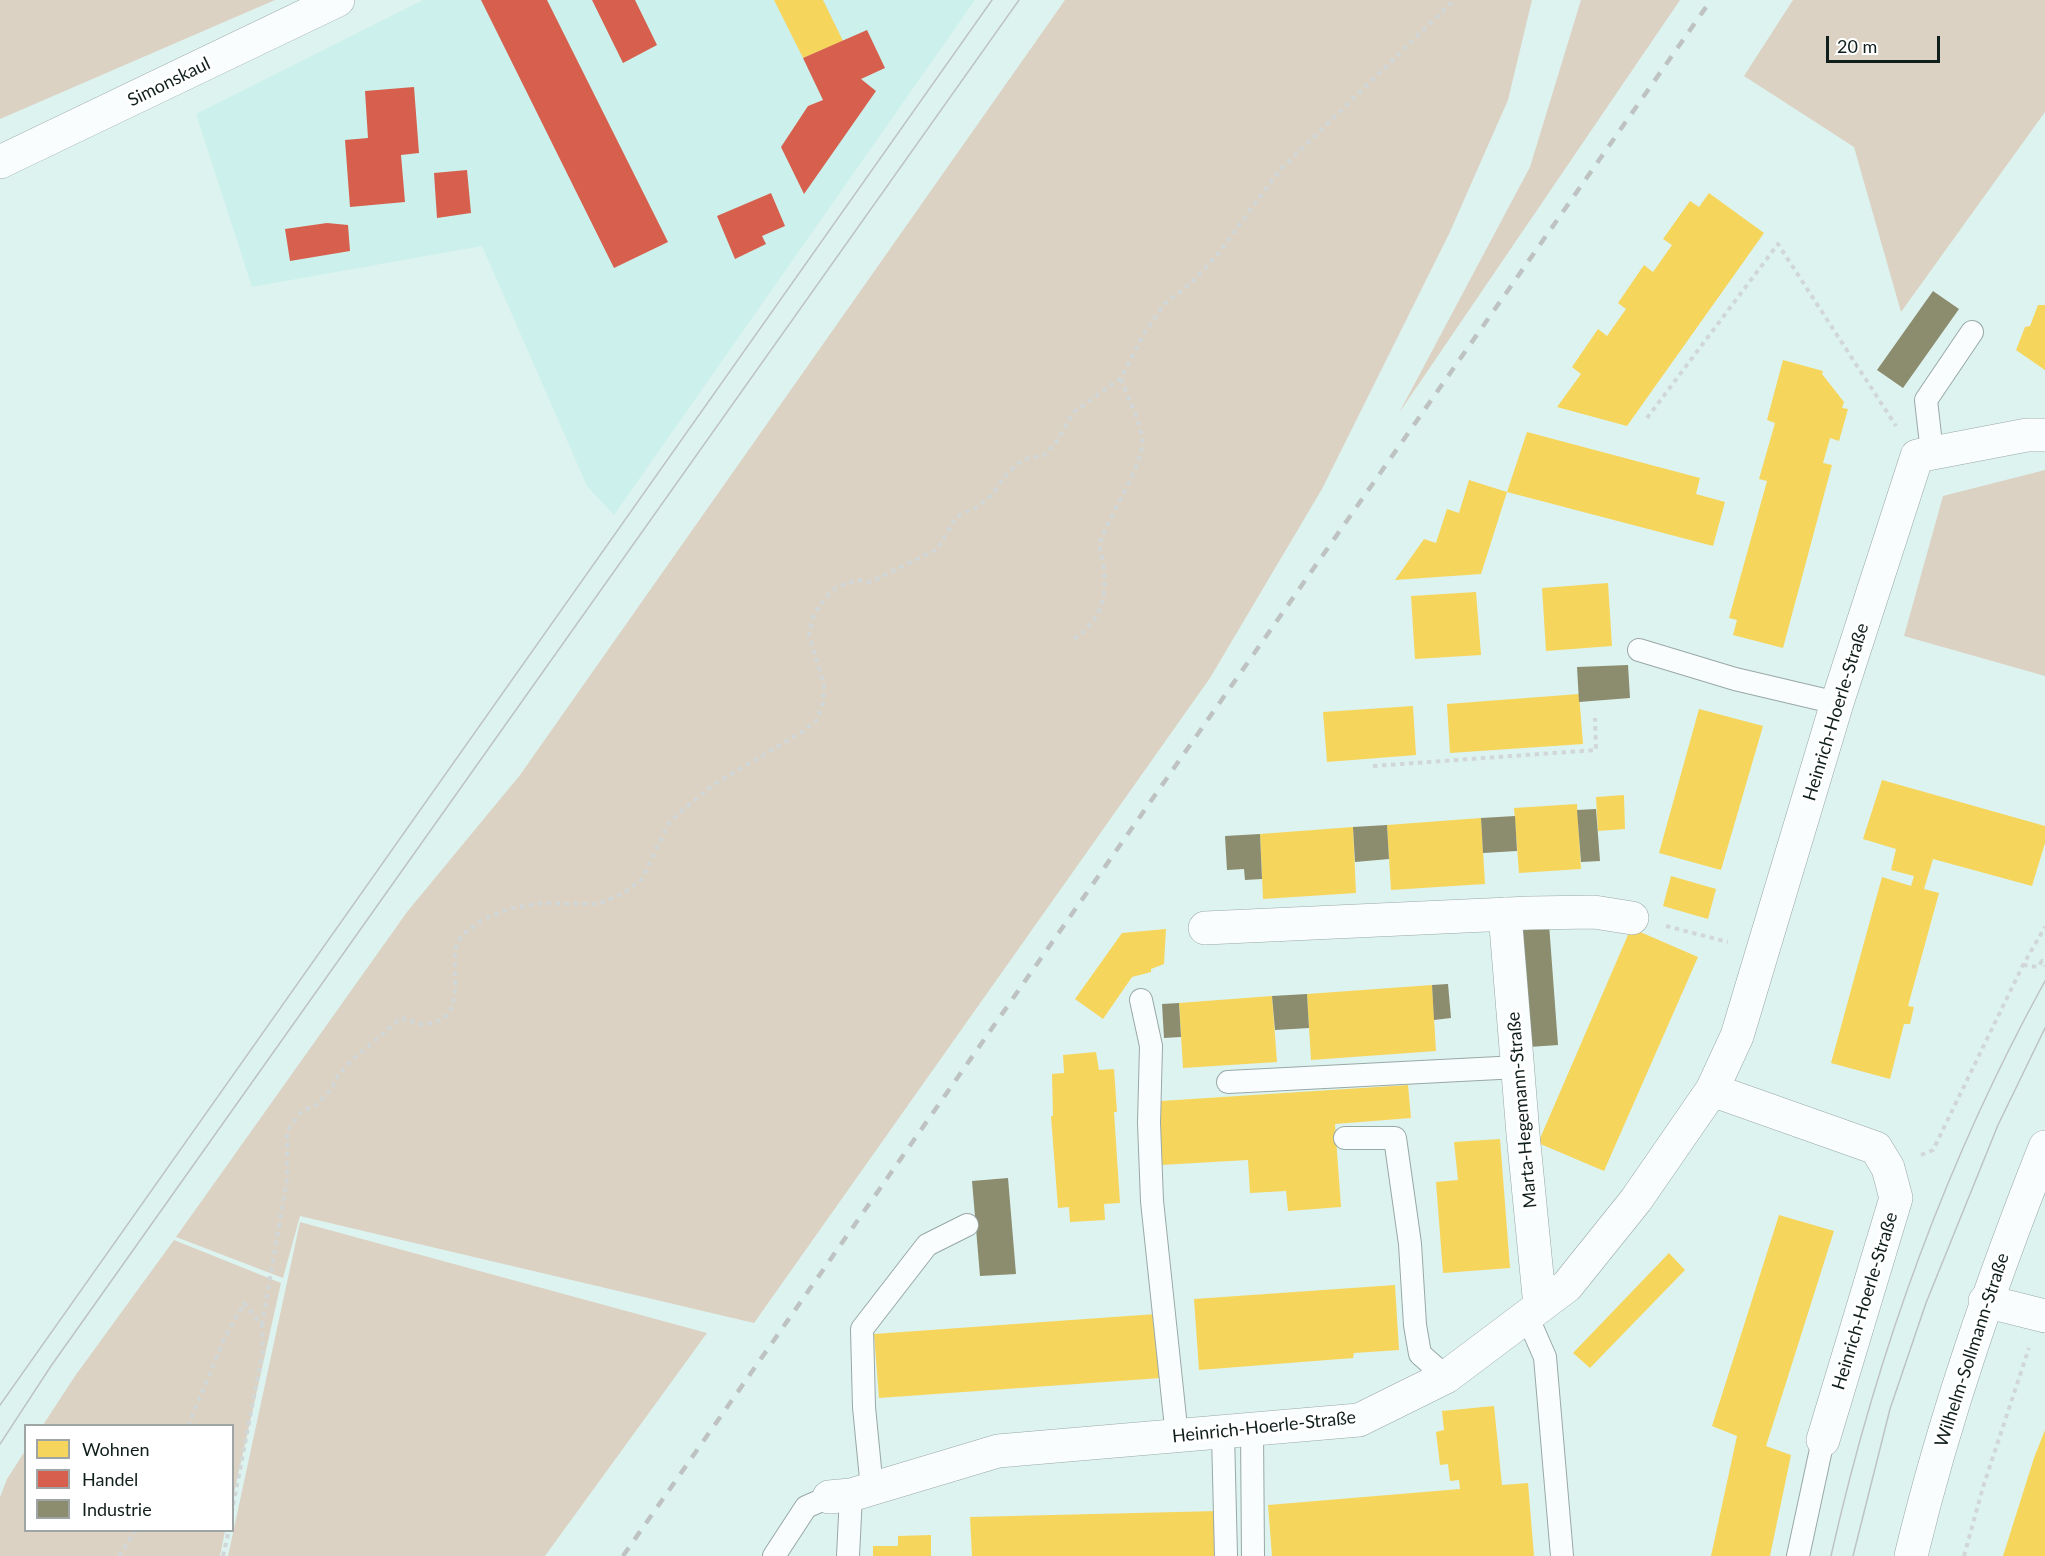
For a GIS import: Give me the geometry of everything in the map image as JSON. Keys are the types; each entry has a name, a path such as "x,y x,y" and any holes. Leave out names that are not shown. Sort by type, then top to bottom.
{"street":[{"name":"Simonskaul","path":"0,162 338,0"},
{"path":"1924,455 2027,435 2045,435"},
{"name":"Heinrich-Hoerle-Straße","path":"850,1494 998,1452 1359,1420 1446,1377 1567,1286 1636,1200 1712,1090 1737,1036 1764,953 1837,703 1924,455"},
{"path":"1205,928 1506,914 1594,912 1632,918"},
{"name":"Marta-Hegemann-Straße","path":"1506,914 1534,1311"},
{"name":"Heinrich-Hoerle-Straße","path":"1712,1090 1876,1149 1888,1168 1896,1198 1894,1207 1823,1440"},
{"name":"Wilhelm-Sollmann-Straße","path":"1911,1556 1930,1478 1985,1301 2045,1147"},
{"path":"1985,1301 2042,1315"}],"lane":[{"path":"1924,455 1926,400 1971,332"},
{"path":"1639,650 1735,679 1837,703"},
{"path":"1141,1000 1151,1046 1149,1123 1152,1201 1177,1437"},
{"path":"1228,1082 1518,1067"},
{"path":"1345,1137 1395,1138 1410,1244 1415,1325 1420,1354 1446,1377"},
{"path":"848,1556 850,1494 864,1407 862,1329 927,1245 966,1225"},
{"path":"1534,1311 1545,1356 1562,1556"},
{"path":"1226,1556 1238,1432"},
{"path":"1238,1432 1253,1556"},
{"name":"Heinrich-Hoerle-Straße","path":"1798,1556 1823,1440"},
{"path":"774,1556 806,1507 850,1494"}],"path":[{"path":"234,1501 263,1350 262,1325 287,1179 287,1131 302,1111 315,1106 331,1090 338,1075 352,1060 372,1046 401,1018 423,1024 441,1020 450,1012 455,995 455,949 461,936 483,919 512,908 542,903 598,904 624,893 641,880 669,823 685,808 713,785 802,732 817,720 824,703 824,685 809,635 814,615 825,598 837,587 857,580 871,582 937,549 957,516 975,508 991,496 1006,475 1022,460 1044,454 1055,444 1074,412 1120,378 1145,332 1164,304 1191,283 1218,254 1279,171 1454,0"},
{"path":"1647,418 1778,244 1924,455"},
{"path":"1074,639 1091,626 1101,610 1104,584 1099,544 1107,523 1134,471 1143,440 1120,378"},
{"path":"1373,766 1596,750 1595,718"},
{"path":"1632,918 1699,933 1764,953"},
{"path":"1888,1168 1933,1150 2023,965 2045,927"},
{"path":"2023,965 2038,967 2042,961 2045,966"},
{"path":"188,1424 224,1339 244,1303 262,1325"},
{"path":"1964,1556 1983,1487 2042,1315"},
{"path":"119,1556 135,1532"},
{"path":"223,1556 229,1532"}],"shaded area":[{"path":"0,0 275,0 0,119"},
{"path":"423,0 975,0 614,515 587,486 482,246 252,287 196,114"},
{"path":"1065,0 1532,0 1508,100 1449,234 1322,489 1210,678 754,1323 300,1216 283,1278 176,1237 407,912 520,775"},
{"path":"1581,0 1680,0 1399,413 1530,167"},
{"path":"1793,0 2045,0 2045,112 1901,312 1854,147 1744,76"},
{"path":"2045,470 2045,676 1904,636 1943,496"},
{"path":"300,1222 707,1333 545,1556 228,1556"},
{"path":"174,1240 281,1283 234,1494 234,1424 44,1424 75,1376"},
{"path":"24,1453 24,1532 225,1532 220,1556 0,1556 0,1497 7,1479"}],"building: Wohnen":[{"path":"774,0 823,0 843,41 803,58"},
{"path":"1709,193 1764,233 1627,426 1557,407 1581,374 1572,367 1598,329 1607,336 1626,309 1618,303 1644,265 1653,272 1672,245 1663,239 1690,201 1699,207"},
{"path":"2038,305 2045,305 2045,370 2016,350 2025,327 2030,326"},
{"path":"1783,360 1823,371 1822,374 1844,402 1842,408 1848,409 1839,441 1830,438 1823,463 1832,465 1783,648 1733,635 1737,620 1729,618 1767,481 1759,479 1775,423 1767,420"},
{"path":"1527,432 1700,478 1696,494 1725,502 1713,546 1507,492"},
{"path":"1469,480 1507,492 1481,574 1395,580 1424,539 1436,543 1447,509 1459,513"},
{"path":"1608,583 1612,646 1546,651 1542,588"},
{"path":"1476,592 1481,655 1415,659 1411,596"},
{"path":"1579,694 1583,744 1450,753 1447,704"},
{"path":"1413,706 1416,755 1327,762 1323,712"},
{"path":"1699,709 1763,726 1721,870 1659,853"},
{"path":"1882,780 2045,826 2045,843 2032,886 1933,859 1924,889 1939,893 1908,1006 1914,1007 1910,1024 1904,1024 1890,1079 1831,1063 1882,877 1911,886 1914,876 1891,870 1896,849 1863,839"},
{"path":"1624,795 1625,829 1598,831 1596,797"},
{"path":"1577,804 1581,869 1519,873 1514,808"},
{"path":"1481,818 1485,884 1391,890 1387,825"},
{"path":"1353,827 1356,893 1263,899 1260,834"},
{"path":"1671,876 1716,889 1708,919 1663,906"},
{"path":"1631,928 1698,957 1604,1171 1538,1143"},
{"path":"1166,929 1164,964 1151,969 1151,972 1132,977 1103,1019 1075,999 1122,933"},
{"path":"1432,985 1436,1051 1311,1060 1307,994"},
{"path":"1272,996 1277,1062 1183,1068 1179,1003"},
{"path":"1096,1052 1099,1070 1114,1069 1117,1112 1114,1112 1120,1203 1104,1204 1105,1220 1070,1222 1069,1207 1058,1208 1051,1116 1053,1116 1052,1074 1064,1073 1063,1055"},
{"path":"1408,1085 1411,1118 1335,1124 1341,1207 1288,1211 1286,1191 1250,1193 1248,1160 1161,1165 1161,1101"},
{"path":"1500,1139 1510,1268 1443,1273 1436,1182 1458,1180 1454,1142"},
{"path":"1779,1215 1834,1231 1766,1446 1791,1455 1770,1556 1711,1556 1737,1436 1712,1426"},
{"path":"1669,1253 1685,1270 1590,1368 1573,1353"},
{"path":"1395,1285 1399,1350 1354,1353 1353,1358 1199,1370 1194,1299"},
{"path":"1156,1314 1161,1378 879,1398 874,1334"},
{"path":"1494,1406 1502,1485 1528,1483 1534,1556 1272,1556 1268,1505 1460,1489 1459,1480 1450,1481 1448,1464 1440,1465 1436,1432 1444,1430 1442,1411"},
{"path":"2045,1430 2045,1556 2003,1556 2034,1458"},
{"path":"1218,1511 1219,1556 972,1556 970,1517"},
{"path":"931,1535 931,1556 873,1556 873,1546 898,1546 898,1536"}],"building: Handel":[{"path":"481,0 547,0 668,242 614,268"},
{"path":"592,0 635,0 657,45 623,63"},
{"path":"867,30 885,68 861,79 876,91 804,194 781,147 808,106 823,100 803,58"},
{"path":"414,87 419,153 401,155 405,202 350,207 345,140 368,138 365,91"},
{"path":"467,170 471,213 437,218 434,173"},
{"path":"771,193 785,226 762,236 766,244 735,259 717,216"},
{"path":"327,223 348,225 350,251 290,261 285,229"}],"building: Industrie":[{"path":"1933,291 1959,309 1903,388 1877,370"},
{"path":"1628,665 1630,698 1579,702 1577,667"},
{"path":"1596,809 1600,861 1581,862 1577,810"},
{"path":"1515,816 1517,851 1483,853 1481,818"},
{"path":"1387,825 1389,859 1355,862 1353,827"},
{"path":"1260,834 1262,879 1245,880 1244,869 1227,870 1225,836"},
{"path":"1549,924 1558,1045 1529,1047 1520,926"},
{"path":"1448,984 1451,1018 1434,1020 1432,985"},
{"path":"1307,994 1309,1028 1275,1030 1272,996"},
{"path":"1179,1003 1181,1037 1164,1038 1162,1004"},
{"path":"1008,1178 1016,1274 980,1276 972,1181"}],"tram line":[{"path":"0,1405 992,0"},
{"path":"0,1444 51,1366 1019,0"},
{"path":"1831,1556 1870,1407 1892,1334 1918,1261 1976,1119 2045,981"},
{"path":"1853,1556 1890,1409 1926,1303 1998,1125 2045,1028"}],"railway":[{"path":"623,1556 1711,0"}]}
